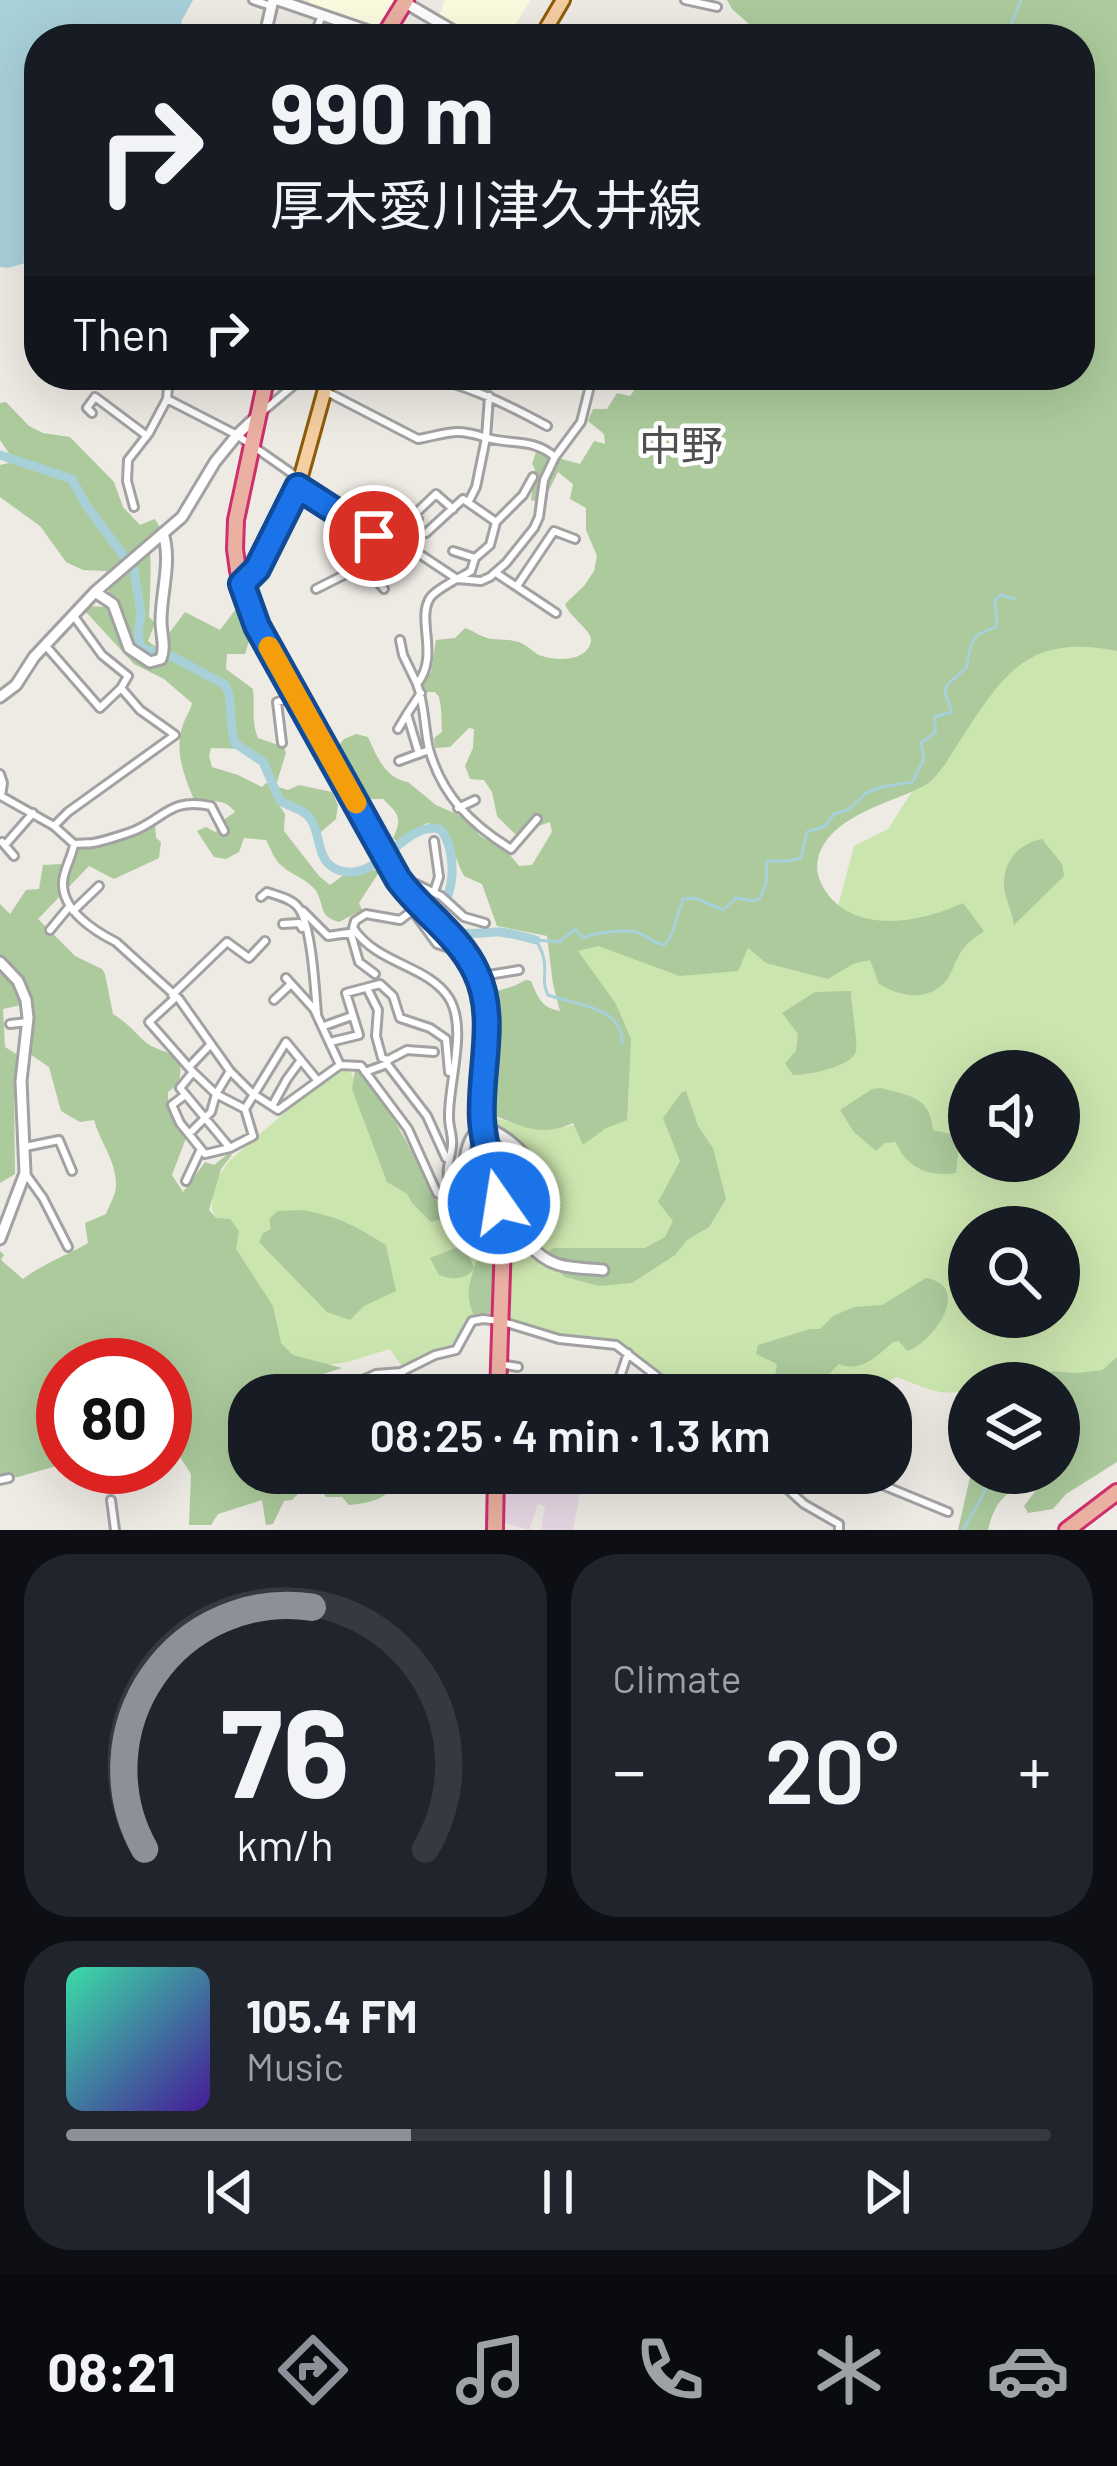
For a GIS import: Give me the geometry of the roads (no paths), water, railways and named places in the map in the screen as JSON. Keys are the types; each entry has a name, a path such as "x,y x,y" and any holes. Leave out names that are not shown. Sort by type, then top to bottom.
{"highway":[{"path":"264,390 235,529 235,556 252,616 398,879 416,908 463,950 484,997 482,1126 503,1226 499,1374"},
{"path":"1067,1530 1117,1492"},
{"path":"494,1530 495,1494"}],"main road":[{"path":"242,584 257,569 299,483 324,391"}],"street":[{"path":"253,0 348,24"},
{"path":"685,0 717,8"},
{"path":"402,3 440,24"},
{"path":"319,24 322,15"},
{"path":"336,24 338,20"},
{"path":"134,507 127,482 128,460 146,436 168,390"},
{"path":"0,697 16,685 45,645 96,591 190,507 237,435 288,390"},
{"path":"475,390 548,426"},
{"path":"167,399 252,444 378,538 412,549 457,579 481,580 496,573 537,523 541,490 555,457 581,422 587,390"},
{"path":"324,391 418,439 451,431 473,433 530,442 555,457"},
{"path":"469,501 486,438 489,396"},
{"path":"92,413 87,408 95,397 146,436"},
{"path":"398,729 428,662 427,606 435,592 471,571 476,558 490,545 496,522 523,495 533,477"},
{"path":"344,516 363,494"},
{"path":"414,514 436,494 453,509"},
{"path":"426,533 463,499 496,522"},
{"path":"332,507 331,514 342,524 350,546 384,589"},
{"path":"518,586 554,531 574,539"},
{"path":"96,591 113,604 129,648 150,662 163,655 164,533"},
{"path":"453,551 476,558"},
{"path":"316,589 364,565"},
{"path":"496,573 556,613"},
{"path":"45,645 100,708 121,688 128,676 96,648 73,615"},
{"path":"400,640 419,688 430,750 458,808 481,832 511,849 537,819"},
{"path":"54,826 175,735 140,710 121,688"},
{"path":"282,743 278,702 297,697"},
{"path":"406,714 419,754"},
{"path":"399,761 430,750"},
{"path":"0,774 0,798 54,826 74,844 92,844 129,832 183,804 211,806 224,831"},
{"path":"458,808 475,800"},
{"path":"14,856 4,844 33,813"},
{"path":"434,841 441,896"},
{"path":"74,844 62,882 71,909 179,999 230,1071 252,1093 278,1110 340,1065 361,1066 408,1129 436,1193 454,1198 464,1185 492,1170"},
{"path":"398,879 403,876 441,896 464,917 484,922"},
{"path":"50,930 99,886"},
{"path":"261,897 267,892 291,900 328,936 353,933 388,959 431,979 447,995 456,1021 448,1113 449,1182 464,1185"},
{"path":"375,974 359,962 353,933 355,921 366,914 400,920 416,908 437,944 451,947 463,960"},
{"path":"300,909 313,965 317,1014"},
{"path":"283,924 299,923 307,936"},
{"path":"185,1095 172,1105 205,1154 253,1136 244,1109 215,1094 148,1022 227,942 249,958 265,941"},
{"path":"0,962 12,973 27,1008 21,1082 25,1173 0,1239"},
{"path":"478,976 519,970"},
{"path":"274,1000 288,981 317,1014 340,1065"},
{"path":"331,1042 359,1035 346,993 380,984 394,995 400,1018 446,1039 449,1072 453,1072"},
{"path":"366,987 378,1010 382,1058 427,1116 448,1161"},
{"path":"324,1026 352,1016"},
{"path":"10,1024 27,1022"},
{"path":"244,1109 286,1042 318,1081"},
{"path":"211,1044 180,1088 230,1148"},
{"path":"365,1072 406,1050 434,1052"},
{"path":"272,1106 302,1060"},
{"path":"189,1133 212,1112 215,1094 230,1071"},
{"path":"464,1185 462,1170 473,1130 482,1126 499,1134 532,1165 530,1245 556,1265 603,1270"},
{"path":"25,1147 59,1140 72,1171"},
{"path":"186,1180 201,1149"},
{"path":"25,1173 68,1247"},
{"path":"376,1374 401,1372 435,1354 456,1350 472,1322 483,1318 559,1339 616,1345 655,1374"},
{"path":"621,1374 628,1352"},
{"path":"499,1364 518,1367"},
{"path":"793,1494 839,1524 839,1530"},
{"path":"904,1494 948,1512"},
{"path":"111,1500 116,1530"}],"water":[{"path":"0,0 193,0 181,24 24,24 24,263 0,267"}],"waterway":[{"path":"1011,24 1021,0"},
{"path":"0,455 72,479 134,570 140,644 224,684 235,743 263,762 280,801 309,817 330,865 360,871 416,833 440,829 452,862 445,911 452,929 536,940"},
{"path":"536,940 559,942 575,929 583,938 636,932 665,945 683,899 695,898 723,910 736,898 759,899 766,884 767,861 801,858 807,832 825,826 834,814 848,810 866,793 912,782 924,759 921,743 936,732 934,717 952,712 947,685 966,668 977,635 997,626 995,600 1001,595 1015,599"},
{"path":"537,942 544,958 548,995 606,1014 615,1021 622,1043"},
{"path":"963,1530 983,1494"}],"district":[{"name":"中野","path":"681,444"}]}
